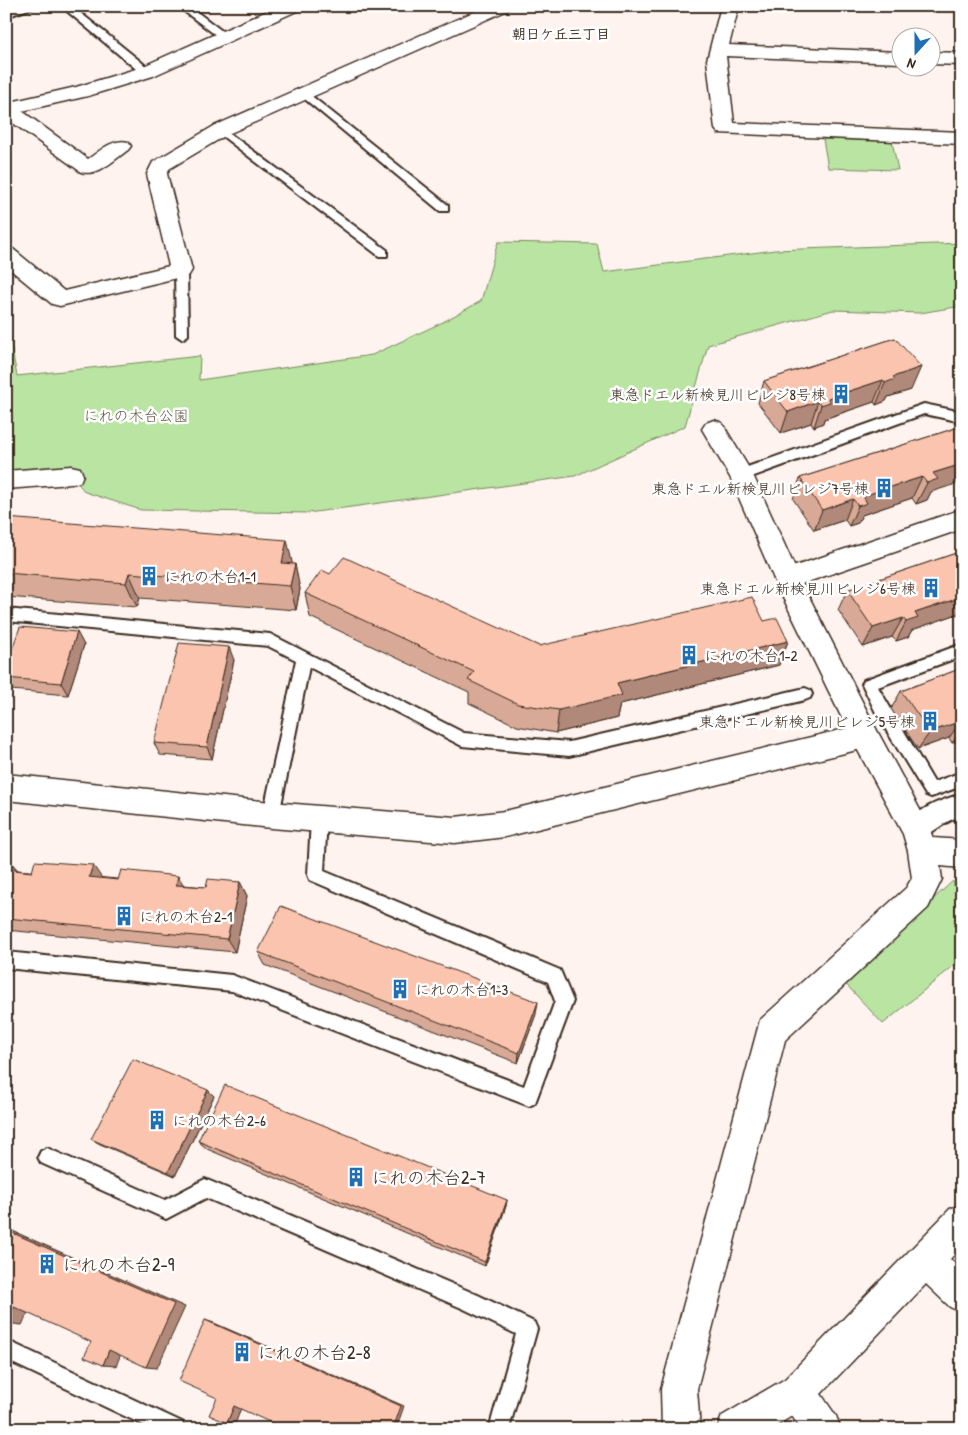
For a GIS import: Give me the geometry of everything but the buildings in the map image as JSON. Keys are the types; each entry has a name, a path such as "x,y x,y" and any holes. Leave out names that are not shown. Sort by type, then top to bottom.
{"street":[{"path":"7,109 81,92 146,72 292,6"},
{"path":"7,255 60,299 181,270 157,174 160,166 221,130 502,6"},
{"path":"730,6 716,60 725,129 962,138"},
{"path":"718,50 890,57"},
{"path":"940,58 962,59"},
{"path":"7,109 88,168 121,146"},
{"path":"681,1429 679,1390 771,1031 917,898 927,879 920,841 788,579 741,475 714,429"},
{"path":"6,480 71,475"},
{"path":"788,579 962,519"},
{"path":"6,787 271,815 454,830 505,824 866,736"},
{"path":"920,841 943,810 962,805"},
{"path":"920,841 962,854"},
{"path":"735,1429 798,1392 962,1221"},
{"path":"925,1259 962,1295"},
{"path":"798,1392 823,1429"}],"lane":[{"path":"6,14 32,6"},
{"path":"66,6 89,28 134,60 146,72"},
{"path":"182,6 225,37"},
{"path":"304,93 444,208"},
{"path":"221,130 383,253"},
{"path":"181,270 182,335"},
{"path":"741,475 924,409 962,417"},
{"path":"6,615 270,640 462,739 570,750 805,694"},
{"path":"962,650 869,684 882,710 931,790 962,779"},
{"path":"271,815 304,658"},
{"path":"6,960 232,983 529,1097 564,1002 554,976 316,875 319,818"},
{"path":"47,1157 166,1210 205,1188 471,1302 527,1329 499,1429"},
{"path":"6,1350 175,1429"}],"green space":[{"path":"823,139 892,141 898,170 828,168"},
{"name":"にれの木台公園","path":"498,242 597,244 604,272 775,250 962,243 962,306 920,313 833,310 708,345 685,426 575,476 308,513 141,510 85,492 71,475 6,478 6,319 17,376 200,356 199,380 372,355 441,323 481,301"},
{"path":"953,881 962,913 962,959 883,1024 843,981"}],"place":[{"name":"東急ドエル新検見川ビレジ8号棟","path":"841,394"},
{"name":"東急ドエル新検見川ビレジ7号棟","path":"884,488"},
{"name":"にれの木台1-1","path":"149,576"},
{"name":"東急ドエル新検見川ビレジ6号棟","path":"931,588"},
{"name":"にれの木台1-2","path":"689,655"},
{"name":"東急ドエル新検見川ビレジ5号棟","path":"930,721"},
{"name":"にれの木台2-1","path":"124,916"},
{"name":"にれの木台1-3","path":"400,989"},
{"name":"にれの木台2-6","path":"157,1120"},
{"name":"にれの木台2-7","path":"356,1177"},
{"name":"にれの木台2-9","path":"47,1264"},
{"name":"にれの木台2-8","path":"242,1352"}],"district":[{"name":"朝日ケ丘三丁目","path":"561,33"}]}
